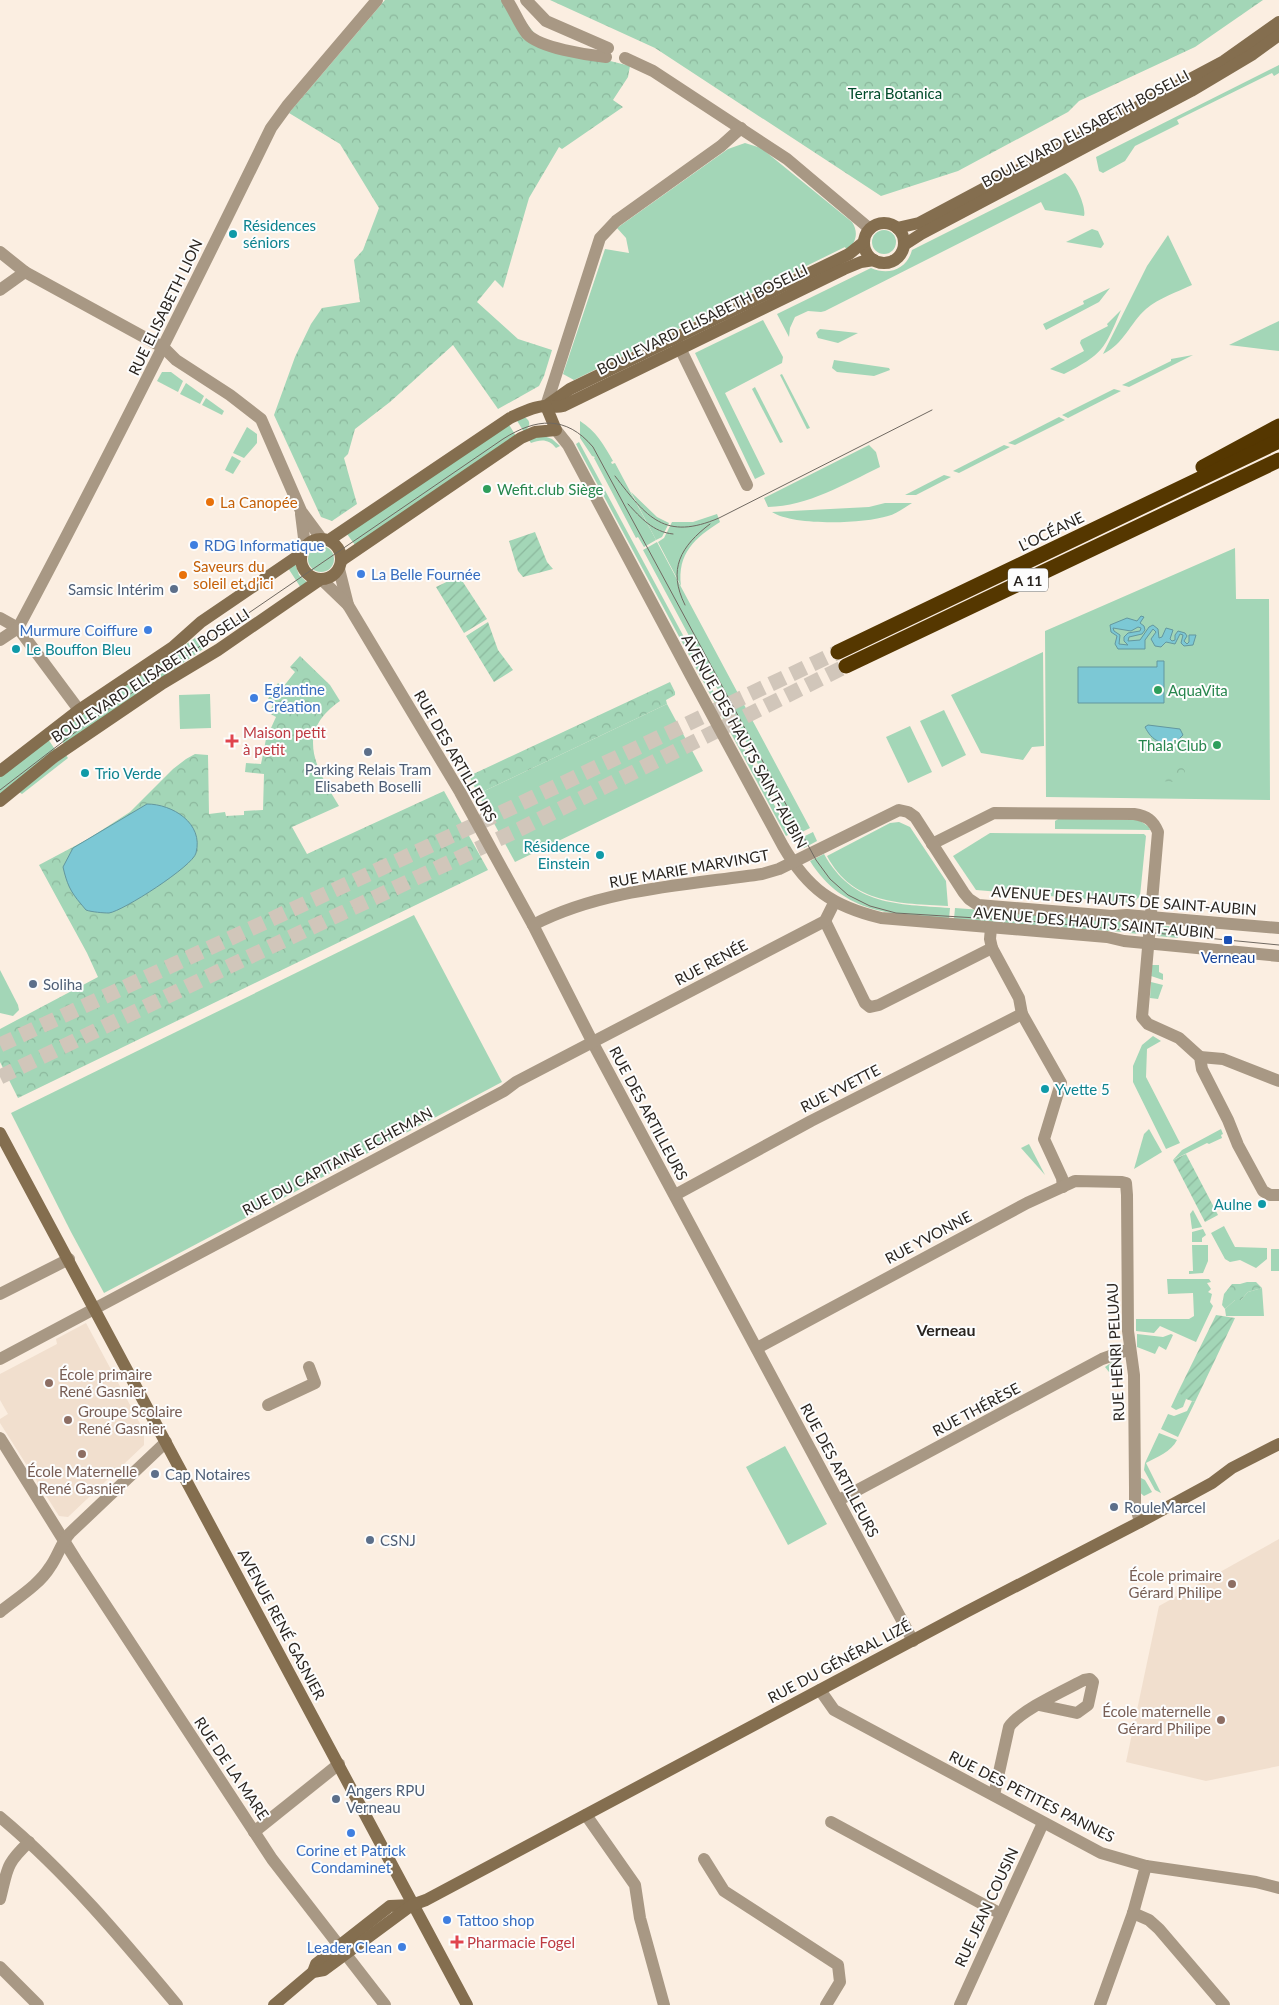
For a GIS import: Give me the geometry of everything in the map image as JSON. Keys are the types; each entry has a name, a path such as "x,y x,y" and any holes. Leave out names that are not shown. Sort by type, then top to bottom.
{"highway":[{"path":"1143,506 1158,489 1279,426"},
{"name":"L’OCÉANE","path":"838,652 1279,442"},
{"name":"A 11","path":"846,666 1279,460"}],"street":[{"name":"RUE ELISABETH LION","path":"0,640 18,628 84,505 164,348 271,128 287,106 377,0"},
{"path":"507,0 527,34 538,41 591,55 607,53 546,21 526,0"},
{"path":"897,228 919,222 1224,61 1279,22"},
{"name":"BOULEVARD ELISABETH BOSELLI","path":"904,245 1191,91 1252,54 1279,35"},
{"path":"625,58 653,71 786,159 870,229"},
{"path":"301,511 303,550 301,563 312,577 320,579 332,576 340,564 521,438 535,432 556,430 546,406 600,238 616,221 722,146 741,128"},
{"path":"883,223 891,224 897,228 903,237 904,245 900,254 893,260 884,263 874,260 867,252 864,242 870,229 883,223"},
{"name":"BOULEVARD ELISABETH BOSELLI","path":"325,539 510,418 531,409 546,406 556,408 563,406 678,343 847,256 864,242"},
{"path":"0,252 25,272 164,348 176,360 230,395 261,419 301,511 325,539 340,550 340,564"},
{"name":"BOULEVARD ELISABETH BOSELLI","path":"678,343 844,269 861,262 874,260"},
{"path":"0,290 25,272"},
{"path":"678,343 747,485"},
{"name":"AVENUE DES HAUTS SAINT-AUBIN","path":"556,430 568,445 695,685 792,862 815,889 834,903 858,913 881,918 1107,937 1149,944 1277,956"},
{"path":"303,550 312,540 325,539"},
{"name":"BOULEVARD ELISABETH BOSELLI","path":"0,771 79,710 173,647 201,622 303,550"},
{"name":"RUE DES ARTILLEURS","path":"340,564 348,606"},
{"name":"BOULEVARD ELISABETH BOSELLI","path":"0,802 54,757 163,683 218,650 320,579"},
{"name":"RUE DES ARTILLEURS","path":"320,579 348,606 460,792 533,925 913,1641"},
{"path":"0,618 18,628 79,710"},
{"name":"AVENUE DES HAUTS SAINT-AUBIN","path":"792,862 899,810 908,812 914,817 969,899"},
{"path":"932,844 994,813 1134,814 1145,816 1154,823 1158,832 1142,1017 1148,1024 1179,1038 1200,1057 1223,1059 1279,1081"},
{"name":"RUE MARIE MARVINGT","path":"533,925 586,904 640,891 762,874 792,862"},
{"name":"AVENUE DES HAUTS DE SAINT-AUBIN","path":"969,899 978,905 1279,928"},
{"path":"834,903 825,921 866,1003 870,1007 879,1005 992,948"},
{"name":"RUE RENÉE","path":"594,1042 825,921"},
{"path":"991,928 992,948 1019,998 1022,1014 1061,1083 1044,1139 1062,1178 1063,1187"},
{"name":"RUE YVETTE","path":"675,1195 811,1121 1022,1014"},
{"name":"RUE DU CAPITAINE ECHEMAN","path":"0,1358 594,1042"},
{"path":"1200,1057 1202,1069 1228,1120 1238,1145 1263,1192 1270,1195 1279,1195"},
{"name":"AVENUE RENÉ GASNIER","path":"0,1132 467,2005"},
{"name":"RUE YVONNE","path":"757,1348 1001,1216 1076,1181 1122,1182"},
{"name":"RUE HENRI PELUAU","path":"1122,1182 1126,1183 1127,1194 1128,1331 1134,1375 1135,1504 1140,1522"},
{"path":"0,1294 69,1259"},
{"name":"RUE THÉRÈSE","path":"839,1500 1102,1359 1130,1349"},
{"path":"268,1405 315,1383 309,1367"},
{"name":"RUE DE LA MARE","path":"0,1438 64,1540 272,1859 385,2005"},
{"path":"0,1612 42,1578 51,1567 64,1540 90,1512 166,1442"},
{"name":"RUE DU GÉNÉRAL LIZÉ","path":"274,2005 313,1972 324,1970 341,1950 390,1906 412,1905 426,1900 1140,1522 1212,1483 1232,1468 1279,1444"},
{"name":"RUE DES PETITES PANNES","path":"820,1690 834,1710 1101,1853 1146,1866 1256,1882 1279,1888"},
{"path":"994,1795 1009,1727 1014,1719 1038,1705"},
{"path":"254,1832 339,1764"},
{"path":"586,1815 635,1885 640,1918 664,2005"},
{"path":"0,1817 29,1842 109,1924 177,2005"},
{"path":"830,1822 1001,1914"},
{"name":"RUE JEAN COUSIN","path":"960,2005 1043,1823"},
{"path":"0,1899 6,1869 10,1861 29,1842"},
{"path":"704,1859 724,1891 838,1965 840,1982 826,2005"},
{"path":"1100,2005 1133,1913 1146,1866"},
{"path":"1133,1913 1149,1920 1159,1928 1224,2005"},
{"path":"0,1966 38,2005"}],"shaded area":[{"name":"Groupe Scolaire René Gasnier","path":"86,1323 144,1431 144,1445 68,1517 59,1516 0,1423 0,1419 8,1414 0,1400 0,1374 57,1344 56,1339"},
{"path":"1279,1539 1279,1766 1206,1781 1126,1762 1159,1606"}],"green space":[{"path":"385,0 508,0 543,44 630,66 628,77 613,100 623,107 562,149 559,147 529,198 503,288 495,280 477,302 518,339 552,350 539,386 498,409 453,345 390,402 355,429 348,454 344,458 357,504 332,521 321,517 274,415 295,357 311,324 322,308 360,302 354,260 363,250 379,208 340,144 289,113"},
{"name":"Terra Botanica","path":"550,0 1263,0 1195,47 1079,101 1068,112 958,171 881,196 655,48"},
{"path":"1279,65 1279,73 1274,76 1272,73 1177,120 1179,124 1135,146 1125,161 1103,173 1099,171 1096,157"},
{"path":"745,143 761,148 852,222 856,237 850,248 847,251 845,247 574,380 563,374 605,249 629,253 626,238 617,228 728,149"},
{"path":"1065,173 1072,180 1079,193 1084,216 1045,210 1041,202 825,311 808,311 795,317 790,328 789,337 777,314 871,268 884,271 896,269 906,262 912,250"},
{"path":"1092,229 1098,231 1104,244 1101,248 1066,242"},
{"path":"884,230 892,234 896,242 892,250 884,254 876,250 872,242 876,234"},
{"path":"1168,235 1192,285 1151,305 1140,315 1122,339 1103,354 1147,266"},
{"path":"1110,288 1099,302 1046,330 1043,324 1084,304 1083,301"},
{"path":"1121,310 1106,343 1095,356 1064,374 1050,369 1084,351 1080,343 1081,340 1108,326 1107,324"},
{"path":"763,320 783,357 782,363 725,393 765,474 755,479 695,353"},
{"path":"1279,321 1279,351 1229,345"},
{"path":"820,329 858,333 838,343 818,338 816,333"},
{"path":"1193,355 1129,387 1122,385 1171,361 1171,359"},
{"path":"834,360 889,368 890,370 874,376 837,372 832,368"},
{"path":"162,372 171,372 183,381 178,392 157,381"},
{"path":"782,374 810,428 807,429 780,375"},
{"path":"186,383 204,396 200,404 180,394"},
{"path":"755,387 783,442 780,443 752,389"},
{"path":"1114,389 1121,391 1068,418 1062,415"},
{"path":"206,398 224,411 222,415 202,405"},
{"path":"524,417 528,420 529,424 524,432 516,419"},
{"path":"1059,417 1065,420 1015,445 1008,443"},
{"path":"580,421 603,444 613,461 611,462 612,464 615,463 656,540 644,547 638,537 636,538 595,457 592,456 580,438"},
{"path":"508,423 516,436 511,437 510,440 355,545 347,534"},
{"path":"247,427 257,434 257,443 244,458 233,453"},
{"path":"544,436 552,439 560,446 556,448 551,443 545,441 531,443 528,439"},
{"path":"579,442 790,834 786,836 579,450 576,444"},
{"path":"869,445 876,452 880,467 840,487 812,498 783,506 768,507 764,498"},
{"path":"1004,445 1010,447 959,473 953,471"},
{"path":"232,456 241,461 233,474 225,470"},
{"path":"944,475 951,477 916,495 905,495"},
{"path":"631,492 657,517 669,523 662,537 656,540"},
{"path":"885,503 912,503 888,516 862,521 811,522 782,517 772,512 869,507"},
{"path":"717,514 720,522 703,534 685,555 682,564 681,586 658,542 664,538 672,522 693,522"},
{"path":"535,532 547,562 553,569 523,577 518,571 509,541"},
{"path":"657,542 810,828 796,835 696,649 697,646 695,647 643,550"},
{"path":"321,546 330,550 334,559 330,568 321,572 312,568 308,559 312,550"},
{"name":"AquaVita","path":"1235,548 1236,599 1269,599 1270,800 1046,797 1045,631"},
{"path":"295,563 299,575 308,583 301,588 288,568"},
{"path":"459,576 487,619 464,633 436,587"},
{"path":"488,622 498,650 513,670 494,682 466,636"},
{"path":"201,634 209,645 65,745 56,733"},
{"path":"1043,652 1044,746 1032,747 1023,760 981,753 951,695"},
{"path":"300,656 330,685 340,701 326,713 317,726 313,738 317,765 339,806 292,827 307,854 444,791 488,870 18,1098 0,1062 0,1029 98,977 39,865 88,839 130,812 173,769 195,754 208,755 209,814 225,812 226,816 244,815 244,811 263,810 264,774 245,772 246,763 261,764 266,739 276,717 269,713 274,702 268,699 278,683 283,687 295,672 290,667"},
{"path":"670,682 675,695 666,700 667,704 478,794 469,776"},
{"path":"210,694 211,728 180,729 179,695"},
{"path":"667,704 703,771 515,862 478,794"},
{"path":"944,710 966,755 942,767 920,721"},
{"path":"910,726 932,772 908,783 886,737"},
{"path":"48,739 56,751 0,796 0,777"},
{"path":"66,755 68,758 22,794 19,792"},
{"path":"1179,768 1183,768 1185,771 1182,781 1159,781 1161,776 1171,774"},
{"path":"1060,818 1139,820 1149,827 1150,830 1055,829 1055,821"},
{"path":"899,822 910,827 946,881 948,906 895,902 864,893 850,884 838,872 827,856 890,823"},
{"path":"813,832 817,841 804,848 799,839"},
{"path":"990,833 1144,834 1146,836 1140,896 1133,903 976,890 953,856"},
{"path":"824,854 848,884 863,893 894,903 950,908 949,919 889,913 854,902 838,892 823,879 810,861"},
{"path":"955,908 1124,921 1123,932 954,919"},
{"path":"414,915 502,1082 104,1293 11,1113"},
{"path":"1129,922 1142,923 1141,934 1128,933"},
{"path":"1157,925 1179,927 1178,938 1157,936"},
{"path":"1152,965 1159,965 1159,972 1163,974 1163,980 1151,976"},
{"path":"0,970 18,1005 19,1010 13,1016 0,1013"},
{"path":"1151,982 1163,985 1158,999 1150,998"},
{"path":"1153,1036 1161,1041 1147,1049 1146,1077 1180,1143 1166,1149 1133,1082 1133,1066 1142,1045"},
{"path":"1149,1129 1162,1152 1134,1169 1144,1134"},
{"path":"1221,1129 1222,1138 1209,1144 1207,1143 1173,1160 1182,1150"},
{"path":"1029,1144 1045,1175 1021,1148"},
{"path":"1186,1154 1218,1215 1205,1222 1173,1160"},
{"path":"1193,1210 1202,1227 1192,1229 1190,1214"},
{"path":"1224,1226 1235,1247 1267,1248 1267,1259 1256,1268 1240,1260 1230,1262 1225,1259 1211,1233"},
{"path":"1203,1229 1206,1235 1202,1238 1202,1242 1192,1242 1192,1232"},
{"path":"1192,1245 1208,1245 1208,1261 1203,1273 1189,1274 1189,1271 1193,1271"},
{"path":"1271,1249 1279,1249 1279,1271 1271,1271"},
{"path":"1167,1279 1209,1279 1211,1282 1207,1283 1211,1289 1208,1292 1212,1294 1210,1302 1213,1306 1196,1342 1160,1326 1154,1333 1136,1331 1136,1319 1189,1319 1194,1316 1193,1293 1168,1294"},
{"path":"1256,1282 1262,1288 1248,1292 1241,1300 1235,1300 1225,1309 1222,1305 1224,1294 1232,1284"},
{"path":"1262,1288 1264,1316 1226,1316 1225,1309 1235,1300 1241,1300 1248,1292"},
{"path":"1216,1315 1235,1318 1195,1402 1186,1399 1178,1392"},
{"path":"1137,1334 1163,1337 1173,1335 1166,1350 1159,1346 1155,1354 1137,1347"},
{"path":"1112,1362 1122,1363 1123,1372 1109,1372 1105,1367"},
{"path":"1178,1392 1185,1395 1186,1399 1183,1407 1176,1410 1171,1407"},
{"path":"1192,1401 1195,1402 1178,1437 1161,1429 1168,1414 1174,1416 1187,1411"},
{"path":"1159,1433 1177,1440 1167,1451 1146,1463 1161,1493 1155,1490 1144,1470 1145,1463"},
{"path":"785,1446 827,1524 788,1545 746,1467"},
{"path":"1141,1478 1145,1480 1152,1492 1144,1496 1138,1491"}],"water":[{"path":"1141,616 1144,617 1140,623 1144,626 1145,630 1142,634 1129,637 1128,641 1140,640 1149,627 1153,625 1158,629 1159,638 1162,637 1166,628 1173,630 1170,639 1172,641 1175,640 1175,635 1178,631 1185,633 1187,636 1184,641 1187,644 1189,642 1189,635 1196,635 1193,645 1184,646 1181,643 1183,635 1180,634 1175,644 1166,642 1161,647 1155,646 1151,639 1156,632 1153,629 1145,640 1145,649 1118,649 1115,644 1117,636 1111,632 1110,625 1127,618 1137,621","holes":["1138,627 1141,628 1140,631 1128,633 1124,637 1124,641 1128,645 1119,644 1120,635 1113,628 1131,631"]},
{"path":"1157,661 1164,661 1164,703 1078,703 1078,667 1157,667"},
{"path":"1148,725 1180,729 1183,735 1177,741 1167,743 1158,741 1151,736 1145,727"},
{"path":"147,804 166,807 184,817 191,824 197,842 196,853 183,868 128,905 109,913 86,910 72,891 63,867 73,848"}],"tunnel":[{"path":"0,1045 509,809 838,652"},
{"path":"0,1077 520,829 846,666"}],"tram line":[{"path":"615,476 637,504 659,521 671,526 700,525 719,518 932,410"},
{"path":"0,790 82,727 503,439 527,427 550,423 572,429 593,447 816,860 830,879 848,895 870,906 896,913 1041,922 1279,945"},
{"path":"628,504 653,527 673,534"},
{"path":"685,605 677,580 677,569 680,559 691,541 710,524"}],"place":[{"name":"Résidences séniors","path":"233,234"},
{"name":"Wefit.club Siège","path":"487,489"},
{"name":"La Canopée","path":"210,502"},
{"name":"RDG Informatique","path":"194,545"},
{"name":"La Belle Fournée","path":"361,574"},
{"name":"Saveurs du soleil et d’ici","path":"183,575"},
{"name":"Samsic Intérim","path":"174,589"},
{"name":"Murmure Coiffure","path":"148,630"},
{"name":"Le Bouffon Bleu","path":"16,649"},
{"name":"AquaVita","path":"1158,690"},
{"name":"Eglantine Création","path":"254,698"},
{"name":"Maison petit à petit","path":"232,741"},
{"name":"Thala'Club","path":"1217,745"},
{"name":"Parking Relais Tram Elisabeth Boselli","path":"368,752"},
{"name":"Trio Verde","path":"85,773"},
{"name":"Résidence Einstein","path":"600,855"},
{"name":"Verneau","path":"1228,940"},
{"name":"Soliha","path":"33,984"},
{"name":"Yvette 5","path":"1045,1089"},
{"name":"Aulne","path":"1262,1204"},
{"name":"École primaire René Gasnier","path":"49,1383"},
{"name":"Groupe Scolaire René Gasnier","path":"68,1420"},
{"name":"École Maternelle René Gasnier","path":"82,1454"},
{"name":"Cap Notaires","path":"155,1474"},
{"name":"RouleMarcel","path":"1114,1507"},
{"name":"CSNJ","path":"370,1540"},
{"name":"École primaire Gérard Philipe","path":"1232,1584"},
{"name":"École maternelle Gérard Philipe","path":"1221,1720"},
{"name":"Angers RPU Verneau","path":"336,1799"},
{"name":"Corine et Patrick Condaminet","path":"351,1833"},
{"name":"Tattoo shop","path":"447,1920"},
{"name":"Pharmacie Fogel","path":"457,1942"},
{"name":"Leader Clean","path":"402,1947"}],"district":[{"name":"Verneau","path":"946,1329"}]}
